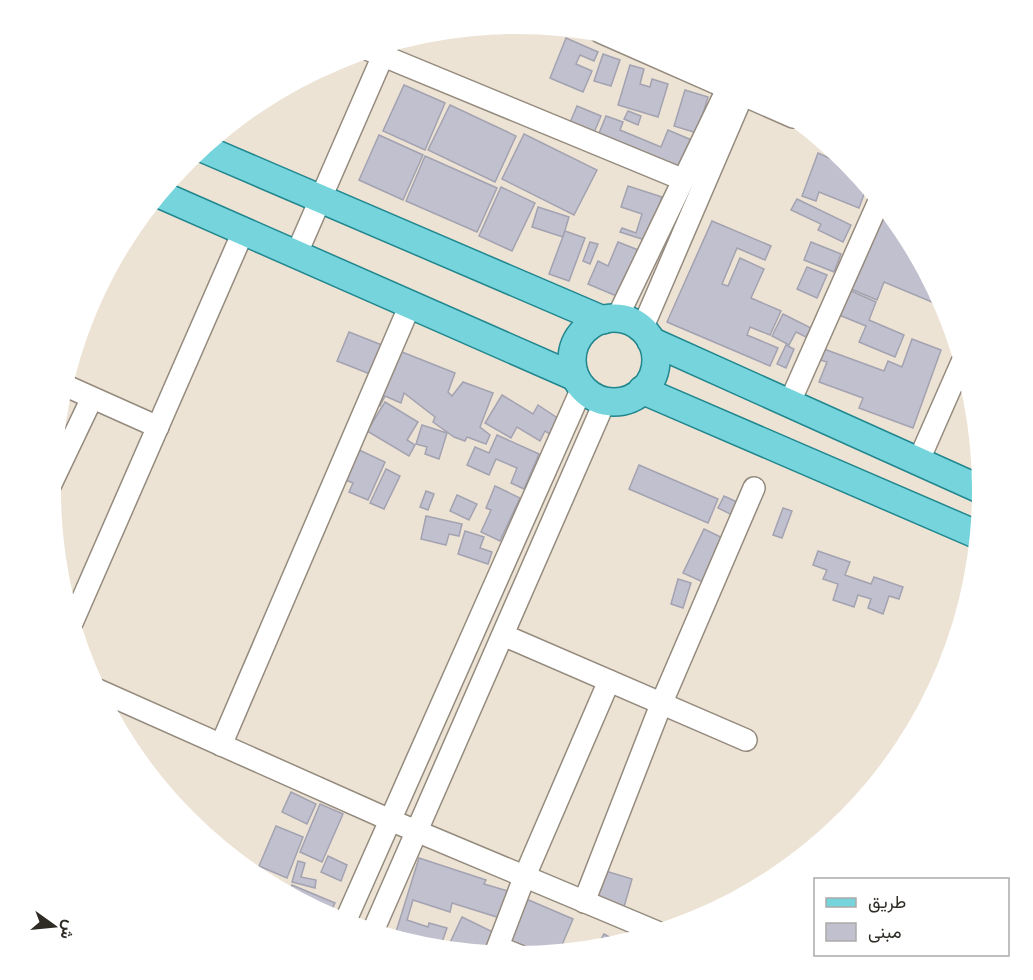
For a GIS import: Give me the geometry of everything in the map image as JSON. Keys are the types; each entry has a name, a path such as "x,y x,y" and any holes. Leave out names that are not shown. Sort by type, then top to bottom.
{"main road":[{"path":"211,152 610,319 630,322 646,335 789,404 972,486"},
{"path":"168,198 578,382 592,396 605,401 618,402 631,398 651,380 655,367 655,354 646,335"},
{"path":"578,382 572,363 573,348 579,336 590,326 610,319"},
{"path":"642,390 970,531"}],"street":[{"path":"388,53 684,180"},
{"path":"296,255 377,57"},
{"path":"610,319 735,91"},
{"path":"646,335 735,91"},
{"path":"789,404 875,210"},
{"path":"78,610 243,232"},
{"path":"221,745 410,305"},
{"path":"918,462 957,374"},
{"path":"349,913 578,382"},
{"path":"73,389 158,427"},
{"path":"62,461 92,398"},
{"path":"377,923 605,401"},
{"path":"584,902 662,702 754,488"},
{"path":"503,635 746,740"},
{"path":"499,945 524,878 609,681"},
{"path":"110,696 390,820 644,927"}],"building":[{"path":"566,38 598,52 594,61 580,55 576,64 592,71 583,92 550,78"},
{"path":"603,54 620,60 611,86 594,81"},
{"path":"630,65 644,69 640,84 650,87 652,79 668,84 658,117 618,105"},
{"path":"404,85 445,103 425,150 383,131"},
{"path":"685,90 708,97 697,133 674,126"},
{"path":"450,105 516,136 495,182 428,150"},
{"path":"577,106 601,116 593,135 569,125"},
{"path":"628,111 641,116 638,125 624,119"},
{"path":"606,116 623,122 620,130 661,147 668,130 694,141 679,176 595,143"},
{"path":"524,134 597,170 574,215 502,179"},
{"path":"379,135 423,155 403,200 359,180"},
{"path":"818,153 827,157 839,168 864,196 859,208 819,192 816,201 802,196"},
{"path":"425,156 497,188 477,232 406,201"},
{"path":"628,186 662,197 648,241 620,232 622,228 636,233 642,214 621,207"},
{"path":"501,187 535,203 512,251 479,236"},
{"path":"797,199 851,225 843,242 818,230 821,224 791,210"},
{"path":"538,207 569,217 563,237 532,227"},
{"path":"882,218 911,262 931,301 884,282 877,300 851,289"},
{"path":"712,221 771,246 765,260 737,248 722,284 728,286 740,258 764,269 751,298 781,311 770,335 750,327 747,335 778,348 770,366 667,322"},
{"path":"565,231 585,238 569,281 549,274"},
{"path":"590,242 598,244 590,264 583,261"},
{"path":"618,242 646,253 626,300 588,284 598,261 608,266"},
{"path":"811,242 841,254 834,272 804,260"},
{"path":"807,267 827,275 817,298 797,289"},
{"path":"849,290 876,302 869,320 904,335 895,357 859,342 866,326 839,315"},
{"path":"783,314 811,328 806,337 796,332 789,345 772,336"},
{"path":"349,332 387,347 375,376 337,361"},
{"path":"912,339 941,350 913,428 859,408 863,398 819,382 827,362 820,360 824,349 884,371 888,361 902,367"},
{"path":"786,345 794,349 786,368 777,364"},
{"path":"397,350 455,373 448,392 452,396 463,382 493,393 480,427 490,435 486,444 467,437 465,441 454,437 433,422 435,417 404,393 401,403 385,396 380,406 371,402"},
{"path":"502,395 533,414 538,405 559,419 550,434 545,431 540,441 517,427 511,438 485,423"},
{"path":"385,402 418,422 407,440 415,445 409,456 367,431"},
{"path":"422,425 447,433 439,459 425,454 427,447 416,444"},
{"path":"497,435 539,454 524,489 511,483 517,468 496,459 489,475 467,465 475,447 489,453"},
{"path":"355,448 385,462 368,500 349,492 353,483 341,478"},
{"path":"639,465 718,499 708,523 629,489"},
{"path":"386,469 400,476 384,509 370,503"},
{"path":"495,486 520,498 500,541 481,532 491,510 486,508"},
{"path":"426,491 434,494 428,510 420,507"},
{"path":"457,495 477,504 469,520 450,511"},
{"path":"724,496 739,503 734,516 718,508"},
{"path":"783,508 792,511 782,538 773,535"},
{"path":"426,516 462,524 459,536 449,534 446,545 421,539"},
{"path":"704,529 725,539 705,583 683,573"},
{"path":"465,531 484,537 480,548 492,552 488,564 458,554"},
{"path":"818,551 850,562 845,575 871,584 874,577 903,587 899,599 889,596 883,614 868,608 871,599 858,595 854,607 833,600 838,584 823,579 827,570 813,565"},
{"path":"678,579 691,583 683,608 671,604"},
{"path":"291,792 316,804 307,824 282,812"},
{"path":"320,804 343,814 322,862 300,852"},
{"path":"276,826 303,837 287,878 259,866"},
{"path":"328,856 347,865 341,881 321,872"},
{"path":"419,858 486,880 484,884 508,891 500,918 452,903 450,912 413,900 407,920 428,927 429,923 447,928 443,940 397,929"},
{"path":"298,861 305,863 301,877 316,880 315,888 292,882"},
{"path":"599,869 632,879 624,907 591,897"},
{"path":"292,885 335,903 333,907"},
{"path":"524,898 573,919 563,943 520,946 506,940"},
{"path":"462,917 493,932 487,945 451,941"}]}
